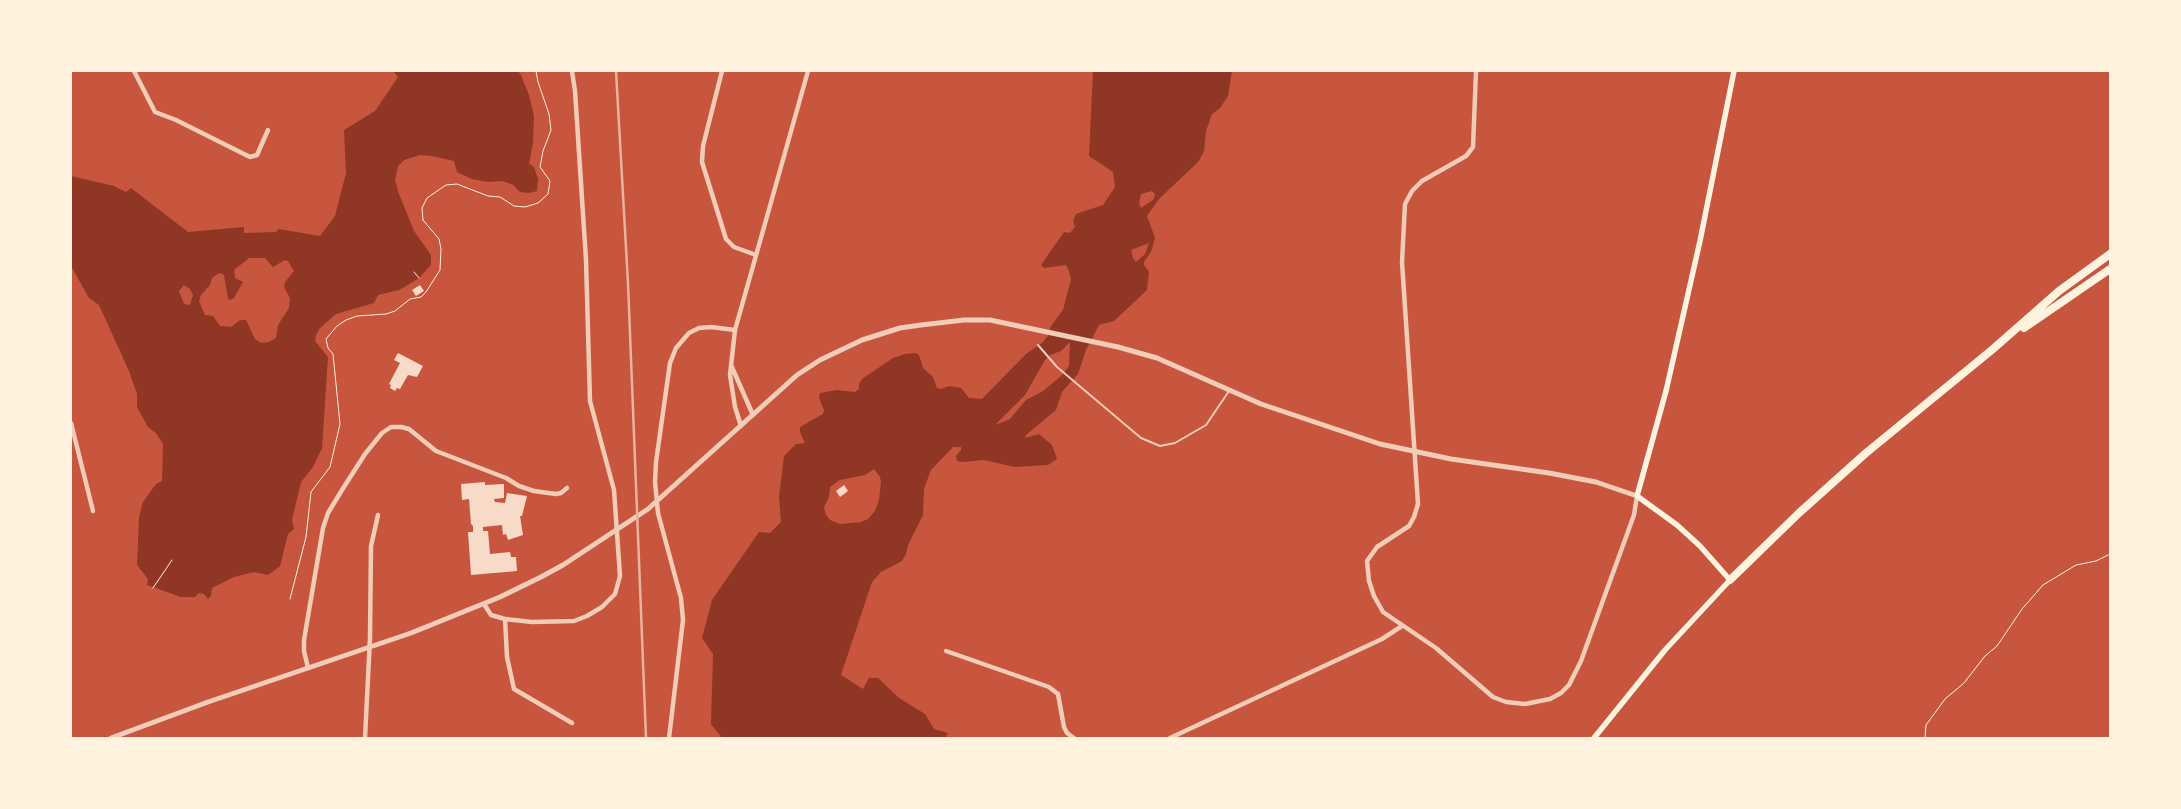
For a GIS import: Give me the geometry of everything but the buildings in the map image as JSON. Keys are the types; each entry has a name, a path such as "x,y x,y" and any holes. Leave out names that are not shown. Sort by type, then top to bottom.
{"highway":[{"path":"1730,580 1799,513 1866,453 1993,349 2059,291 2110,254"},
{"path":"1993,349 2110,269"}],"main road":[{"path":"1594,738 1665,650 1730,580 1688,535 1637,496 1649,460 1666,391 1700,241 1734,71"}],"street":[{"path":"134,71 155,112 176,120 250,157 257,155 268,130"},
{"path":"484,604 491,614 505,619 555,622 574,620 587,616 602,607 615,594 620,576 617,511 614,490 590,401 586,260 572,71"},
{"path":"722,71 706,136 702,162 726,239 734,247 756,255"},
{"path":"741,426 735,408 730,376 735,330 808,71"},
{"path":"111,738 208,702 370,648 484,604 563,565 644,513 797,375 820,360 881,333 921,324 964,320 990,320 1028,327 1118,347 1157,358 1261,404 1341,432 1414,452 1587,480 1637,496 1634,516 1584,652 1569,685 1561,693 1543,701 1525,704 1506,702 1493,697 1436,648 1383,612 1374,596 1369,581 1367,561 1377,547 1409,526 1418,504 1418,487 1414,452 1402,262 1405,204 1412,192 1422,181 1466,156 1473,147 1476,71"},
{"path":"670,738 683,620 681,598 661,528 655,482 656,462 670,363 676,348 689,333 699,328 711,327 735,330"},
{"path":"730,364 753,415"},
{"path":"71,423 92,511"},
{"path":"308,668 304,640 323,528 337,498 364,454 390,427 409,429 436,451 506,478 527,489 550,494 562,493 567,488"},
{"path":"365,738 370,648 371,546 378,515"},
{"path":"505,619 507,657 514,689 572,723"},
{"path":"1170,738 1382,640 1402,626"},
{"path":"946,652 1049,687 1058,694 1064,727 1067,733 1074,738"}],"lane":[{"path":"1038,345 1057,367 1141,438 1160,446 1175,443 1206,425 1224,401 1230,389"}],"path":[{"path":"290,599 306,537 311,492 330,467 340,424 333,354 328,348 326,339 337,326 346,320 357,316 386,314 426,292 440,270 441,249 439,239 423,220 422,208 427,198 446,185 457,184 488,196 500,197 514,206 525,207 538,203 548,194 550,181 540,167 551,130 549,114 536,71"},
{"path":"414,272 419,278"},
{"path":"1925,738 1926,726 1945,699 1964,683 1985,656 1997,646 2022,609 2043,585 2076,565 2096,561 2110,554"},
{"path":"153,588 172,560"}],"shaded area":[{"path":"393,71 516,71 520,73 529,95 534,116 533,143 529,164 534,167 538,179 537,191 529,193 520,192 513,185 503,181 488,182 472,179 457,172 454,161 432,156 420,155 404,160 398,166 395,180 399,194 414,231 431,255 431,265 419,278 408,285 399,290 378,295 374,303 336,314 320,328 316,335 315,341 328,357 322,448 313,467 301,482 292,520 294,529 288,534 280,566 268,575 254,572 234,577 212,588 211,596 208,599 204,594 199,593 195,597 181,597 147,585 148,579 137,565 139,517 143,502 156,484 162,481 163,444 156,433 148,427 137,407 137,394 129,371 99,305 89,298 71,266 71,176 114,186 126,192 131,188 188,232 244,227 244,233 276,232 279,229 320,236 335,216 346,173 344,130 375,111 398,77","holes":["249,258 265,258 273,267 285,260 288,261 294,271 285,282 284,287 290,298 289,308 278,325 276,338 269,342 261,343 255,339 246,320 240,320 231,327 220,326 213,316 205,315 199,301 201,295 210,285 212,278 219,273 224,275 228,298 230,300 234,298 243,282 235,278 234,270","184,285 190,289 193,295 190,305 184,304 179,291"]},
{"path":"1093,71 1232,71 1228,96 1220,108 1212,114 1206,131 1204,151 1199,161 1159,199 1147,216 1155,238 1151,252 1144,262 1149,272 1147,290 1114,321 1099,325 1086,350 1078,374 1062,392 1056,410 1026,435 1025,438 1039,434 1052,445 1057,459 1048,465 1015,467 984,460 962,462 957,461 956,456 961,447 953,447 931,470 924,489 923,515 902,561 881,572 872,582 841,675 863,689 869,678 878,678 899,698 925,714 934,729 948,733 945,738 722,738 711,724 713,654 702,638 712,600 759,532 770,533 781,522 779,497 784,456 796,444 805,443 800,427 823,414 824,410 819,398 820,393 837,390 855,392 859,389 862,379 893,358 916,353 919,355 923,368 933,377 937,388 941,389 949,386 961,388 969,398 982,399 1026,354 1042,343 1048,336 1051,326 1063,310 1071,279 1069,271 1066,265 1044,268 1041,265 1064,232 1070,233 1075,227 1073,221 1076,214 1103,205 1115,187 1113,172 1089,156","holes":["1152,191 1155,194 1154,199 1141,208 1139,203 1141,194","1149,243 1145,254 1136,262 1131,250","1070,342 1069,366 1061,376 1043,391 1026,400 1010,419 995,425 1025,395 1045,360 1050,355 1061,351","874,469 880,477 879,500 875,511 868,519 861,522 840,524 830,520 826,515 824,507 829,497 830,487 840,480 865,475"]}],"railway":[{"path":"616,71 628,283 646,738"}]}
